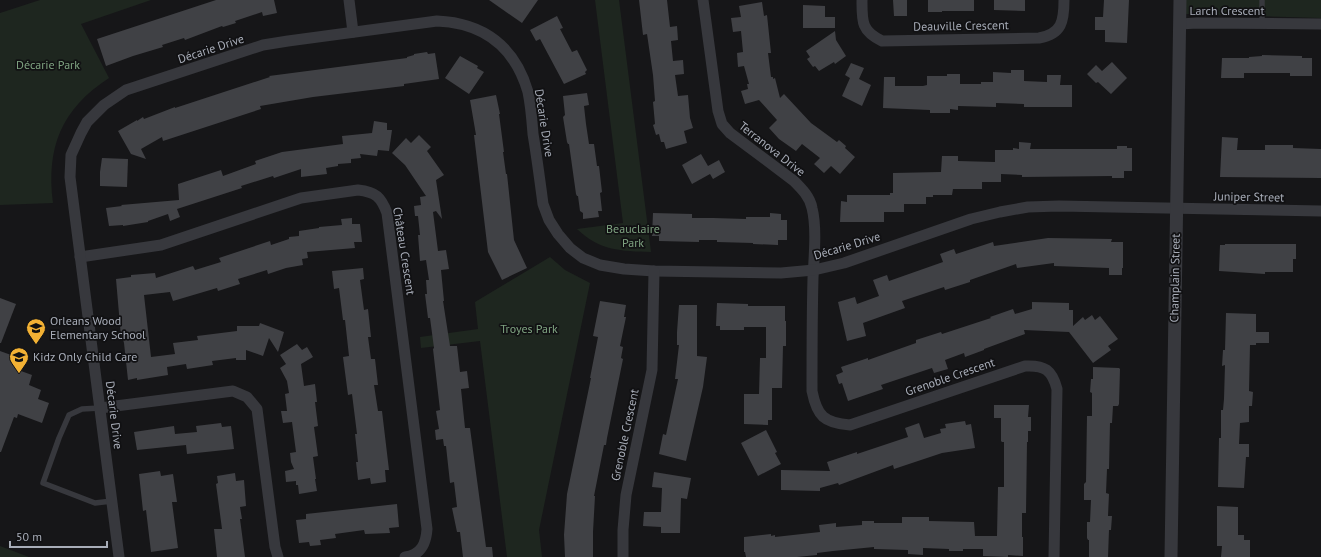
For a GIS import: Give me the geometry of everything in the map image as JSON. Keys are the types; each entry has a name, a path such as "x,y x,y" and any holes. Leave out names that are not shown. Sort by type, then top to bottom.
{"street":[{"path":"349,0 353,32"},
{"name":"Terranova Drive","path":"703,0 716,100 722,124 730,133 794,181 810,199 814,220 814,270"},
{"name":"Deauville Crescent","path":"862,0 862,19 864,26 868,32 882,41 1039,38 1055,32 1061,24 1064,14 1064,0"},
{"name":"Champlain Street","path":"1171,557 1180,0"},
{"name":"Décarie Drive","path":"119,557 70,177 72,155 87,122 104,105 126,90 263,45 437,21 467,26 496,41 506,50 520,71 528,94 543,204 549,220 558,234 570,248 583,258 600,265 624,269 654,271 781,272 814,270 844,263 971,219 1028,207 1059,206 1176,209"},
{"name":"Larch Crescent","path":"1180,24 1321,24"},
{"name":"Château Crescent","path":"80,257 161,245 301,198 358,190 368,191 377,195 383,202 387,213 427,529 426,538 422,548 416,554 405,557"},
{"name":"Juniper Street","path":"1176,209 1321,211"},
{"name":"Grenoble Crescent","path":"814,270 812,391 814,404 822,416 835,424 850,425 1025,366 1035,365 1045,369 1054,377 1057,389 1054,557"},
{"name":"Grenoble Crescent","path":"624,557 623,530 626,495 652,370 654,271"},
{"path":"100,408 233,391 247,397 257,409 275,547 278,557"}],"lane":[{"path":"1262,0 1262,24"},
{"path":"100,408 82,409 69,415 43,483 95,503 112,501"}],"green space":[{"name":"Décarie Park","path":"40,0 151,0 81,24 109,78 79,103 68,117 60,132 55,147 52,165 51,183 53,203 0,205 0,13"},
{"name":"Beauclaire Park","path":"595,0 619,0 651,252 620,250 603,246 594,242 577,229 623,223"},
{"path":"1185,0 1321,0 1321,18 1185,14"},
{"name":"Troyes Park","path":"550,257 565,270 590,283 539,530 542,557 507,557 480,341 421,348 420,337 478,329 475,302"},
{"path":"0,546 29,557 0,557"}],"building":[{"path":"216,0 274,0 277,13 263,16 262,12 235,21 236,23 222,26 185,40 184,38 162,45 163,47 106,66 97,39"},
{"path":"489,0 538,0 522,23"},
{"path":"639,0 667,0 670,27 677,26 678,40 671,41 673,61 683,60 684,74 675,75 678,96 688,95 690,118 693,128 684,131 687,143 666,149 664,142 661,142 659,134 656,135 653,125 655,124 653,102 655,101 653,75 647,34 643,35"},
{"path":"893,0 907,0 907,16 894,16"},
{"path":"928,0 974,0 974,11 928,12"},
{"path":"994,0 1025,0 1025,11 994,10"},
{"path":"1104,0 1129,0 1127,43 1105,42 1105,30 1095,30 1095,17 1103,17"},
{"path":"762,2 764,16 767,15 771,53 768,53 771,77 773,77 773,79 775,78 780,98 784,94 811,123 837,142 839,140 855,157 840,174 831,166 824,173 814,164 820,158 802,144 796,151 779,139 769,128 777,120 759,100 745,104 741,91 748,89 747,84 749,84 744,66 738,67 737,53 743,52 741,31 733,32 731,18 741,17 739,6"},
{"path":"803,5 825,6 825,17 835,17 835,28 803,28"},
{"path":"557,16 563,28 560,29 572,52 577,50 587,70 585,72 586,74 564,84 540,39 536,41 530,30"},
{"path":"835,31 836,40 846,56 835,64 834,62 819,71 815,66 813,67 807,59 810,57 806,51"},
{"path":"427,52 428,54 435,53 439,79 404,84 404,86 313,97 260,106 261,109 163,141 162,137 141,149 146,159 131,154 118,131 143,117 144,119 175,107 270,77 269,76 407,58 414,54"},
{"path":"1262,55 1302,56 1302,58 1312,58 1312,76 1290,76 1290,73 1244,73 1244,78 1221,78 1222,58 1249,58"},
{"path":"460,56 478,66 477,68 484,72 469,94 445,78"},
{"path":"1112,62 1127,78 1111,94 1087,74 1096,65 1102,71"},
{"path":"851,63 864,68 859,79 871,85 862,106 842,96 850,78 845,75"},
{"path":"1011,70 1024,70 1024,81 1047,82 1047,75 1061,75 1060,85 1072,85 1072,107 1024,107 1024,104 996,103 996,107 958,106 958,110 950,109 950,113 930,113 930,110 883,108 884,77 895,77 895,86 923,86 927,85 927,76 947,76 947,74 960,74 960,84 981,84 981,82 993,82 993,72 1011,73"},
{"path":"587,93 589,105 584,106 586,124 589,144 594,144 597,166 599,166 602,192 600,193 602,211 598,211 599,217 583,219 583,213 580,211 578,196 576,194 569,144 567,142 563,117 565,115 563,96"},
{"path":"496,95 500,114 503,152 507,174 514,240 527,268 502,280 488,252 474,135 476,135 470,100"},
{"path":"374,121 387,123 387,130 392,130 389,151 378,150 377,156 360,154 361,158 351,159 351,163 338,164 338,166 326,168 327,174 301,177 301,169 274,178 273,176 241,186 242,188 177,209 180,217 170,221 168,214 148,222 123,226 109,226 106,208 122,206 121,205 179,200 178,184 221,170 223,176 256,164 255,161 282,152 343,144 342,136 372,133"},
{"path":"419,135 431,147 427,151 444,175 436,180 442,219 436,211 433,212 438,251 446,250 449,269 441,270 443,301 450,346 457,346 460,372 467,371 469,388 461,389 465,428 470,428 486,547 492,547 493,557 463,557 460,532 457,532 452,508 457,507 454,482 450,483 446,446 444,446 443,439 436,440 435,430 439,429 436,411 440,410 434,348 425,294 427,294 426,280 429,280 426,260 420,261 418,216 415,216 414,206 421,205 420,197 426,196 405,165 392,153 406,138 411,143"},
{"path":"1222,137 1238,138 1237,150 1265,150 1265,145 1293,145 1293,148 1321,149 1321,178 1220,177"},
{"path":"1019,142 1031,143 1030,149 1117,149 1117,146 1127,146 1127,148 1132,148 1132,171 1124,171 1124,178 1112,178 1112,176 1022,177 1022,175 1001,174 1001,182 982,182 982,189 953,189 952,195 933,195 933,197 926,197 926,204 904,204 904,212 884,212 884,222 840,222 841,201 847,202 847,195 890,195 890,193 893,193 893,173 941,172 942,156 958,156 958,161 995,162 995,150 1013,150 1013,148 1019,149"},
{"path":"701,154 708,166 719,160 725,172 713,179 710,174 692,184 682,165"},
{"path":"102,158 128,159 127,187 100,186"},
{"path":"653,213 692,214 692,218 746,219 746,217 770,217 770,213 781,214 781,220 787,220 787,240 778,240 778,245 717,242 717,240 699,240 699,242 659,241 659,236 652,236"},
{"path":"352,218 352,224 360,224 362,242 354,242 355,248 307,252 308,258 302,259 303,265 286,268 268,274 267,270 238,279 240,284 218,291 217,288 173,301 170,292 144,295 151,357 175,354 173,343 198,340 197,336 237,331 237,326 259,326 260,323 284,332 278,352 269,338 263,356 246,350 246,360 236,360 236,358 212,361 213,365 187,369 186,364 167,367 168,375 128,380 124,343 122,336 121,337 116,279 131,277 131,275 155,273 156,278 193,266 195,270 221,262 219,258 270,241 271,245 289,239 289,237 299,236 299,231 342,225 341,219"},
{"path":"1048,238 1112,239 1111,242 1123,242 1122,275 1109,275 1109,268 1054,266 1054,263 1017,268 1016,264 970,280 970,282 945,290 944,287 902,301 905,308 863,323 866,336 847,341 838,302 855,297 857,304 879,296 873,280 887,275 889,281 943,262 940,254 954,249 956,254 993,242 994,246"},
{"path":"1296,244 1296,259 1293,259 1293,272 1265,272 1265,274 1219,271 1220,245"},
{"path":"363,268 364,279 360,280 364,310 368,309 371,337 368,337 371,359 375,359 378,385 374,385 378,411 382,411 389,470 385,470 386,482 371,484 370,478 358,480 355,434 357,434 352,394 348,395 343,357 349,356 345,320 343,320 339,288 334,289 332,271"},
{"path":"0,298 16,304 1,343 0,343"},
{"path":"600,301 626,305 624,317 626,317 620,346 623,347 621,358 623,359 594,496 593,557 565,557 564,535 567,494 591,378 598,337 593,336"},
{"path":"1032,302 1069,303 1069,310 1073,310 1073,326 1083,317 1085,320 1092,315 1095,320 1100,316 1118,339 1108,346 1111,350 1093,363 1069,332 1024,330 1025,334 984,350 965,357 964,353 945,360 948,369 934,373 932,368 881,385 883,389 848,401 842,383 839,384 836,375 843,372 841,367 868,358 868,360 916,343 916,340 941,332 942,334 1013,309 1015,314 1032,309"},
{"path":"717,303 748,304 748,306 785,306 786,346 783,346 782,388 772,388 772,420 768,420 768,425 744,424 744,394 759,394 760,358 766,358 766,327 744,327 744,330 720,330 720,326 716,326"},
{"path":"679,305 697,305 697,356 707,357 703,387 686,461 659,454 663,434 666,435 678,379 675,379 679,345 677,345 677,332"},
{"path":"1226,313 1256,314 1256,332 1269,332 1269,343 1256,343 1256,345 1250,345 1249,391 1253,392 1252,406 1249,406 1249,422 1240,423 1239,444 1249,444 1249,457 1246,457 1244,488 1218,487 1219,438 1221,438 1221,410 1223,410 1224,399 1225,365 1222,366 1223,350 1225,350"},
{"path":"297,344 302,350 307,347 313,357 301,364 304,386 315,384 317,402 315,402 318,426 314,427 318,456 313,457 317,491 299,494 296,481 286,482 285,471 294,469 291,462 290,453 296,452 292,422 283,423 281,411 287,411 285,394 289,393 287,381 280,368 286,364 280,355"},
{"path":"0,351 25,360 21,371 32,375 29,385 41,390 38,399 49,403 42,423 18,414 17,418 14,417 1,452 0,452"},
{"path":"1093,367 1120,369 1119,404 1118,406 1113,406 1112,423 1110,423 1109,469 1107,469 1106,493 1109,494 1108,516 1112,516 1111,530 1109,530 1108,557 1089,557 1087,522 1090,522 1091,500 1084,500 1084,484 1086,482 1087,416 1092,416 1092,393 1090,392 1091,379 1093,379"},
{"path":"994,405 1029,405 1028,417 1031,417 1031,431 1028,431 1027,442 1026,513 1022,513 1023,556 983,556 983,549 949,551 949,549 923,548 923,555 908,554 908,550 874,549 874,547 817,553 817,555 797,557 746,557 744,552 744,537 771,534 771,536 775,535 775,537 820,532 819,525 836,523 836,527 862,525 862,521 874,521 874,523 902,523 902,517 929,517 929,521 974,522 975,536 997,536 998,487 1004,487 1004,442 1001,441 1001,418 994,418"},
{"path":"965,421 966,425 971,424 975,448 942,453 894,469 893,465 839,485 838,483 820,488 820,491 781,490 781,470 830,471 827,462 857,452 857,454 908,437 905,428 919,423 924,438 941,433 940,429 946,428 945,424"},
{"path":"221,423 222,427 231,426 234,449 187,454 186,445 137,450 134,432 174,426 175,434 197,432 196,426"},
{"path":"766,430 781,464 758,476 741,443"},
{"path":"160,471 161,476 173,474 177,502 172,502 178,548 151,552 146,510 143,511 139,474"},
{"path":"654,472 691,478 687,499 681,498 680,533 661,533 661,527 643,526 644,512 661,512 662,488 652,487"},
{"path":"235,473 236,481 244,480 246,506 240,507 242,519 240,519 245,557 217,557 214,529 222,529 216,484 218,483 217,476"},
{"path":"397,504 399,527 389,528 390,533 365,534 364,530 335,534 336,538 320,540 321,545 310,546 309,542 299,543 296,520 306,519 306,514"},
{"path":"1217,506 1238,507 1238,535 1244,535 1244,540 1250,540 1250,557 1221,557 1222,546 1217,546"}],"place":[{"name":"Orleans Wood Elementary School","path":"36,345"},
{"name":"Kidz Only Child Care","path":"19,374"}]}
